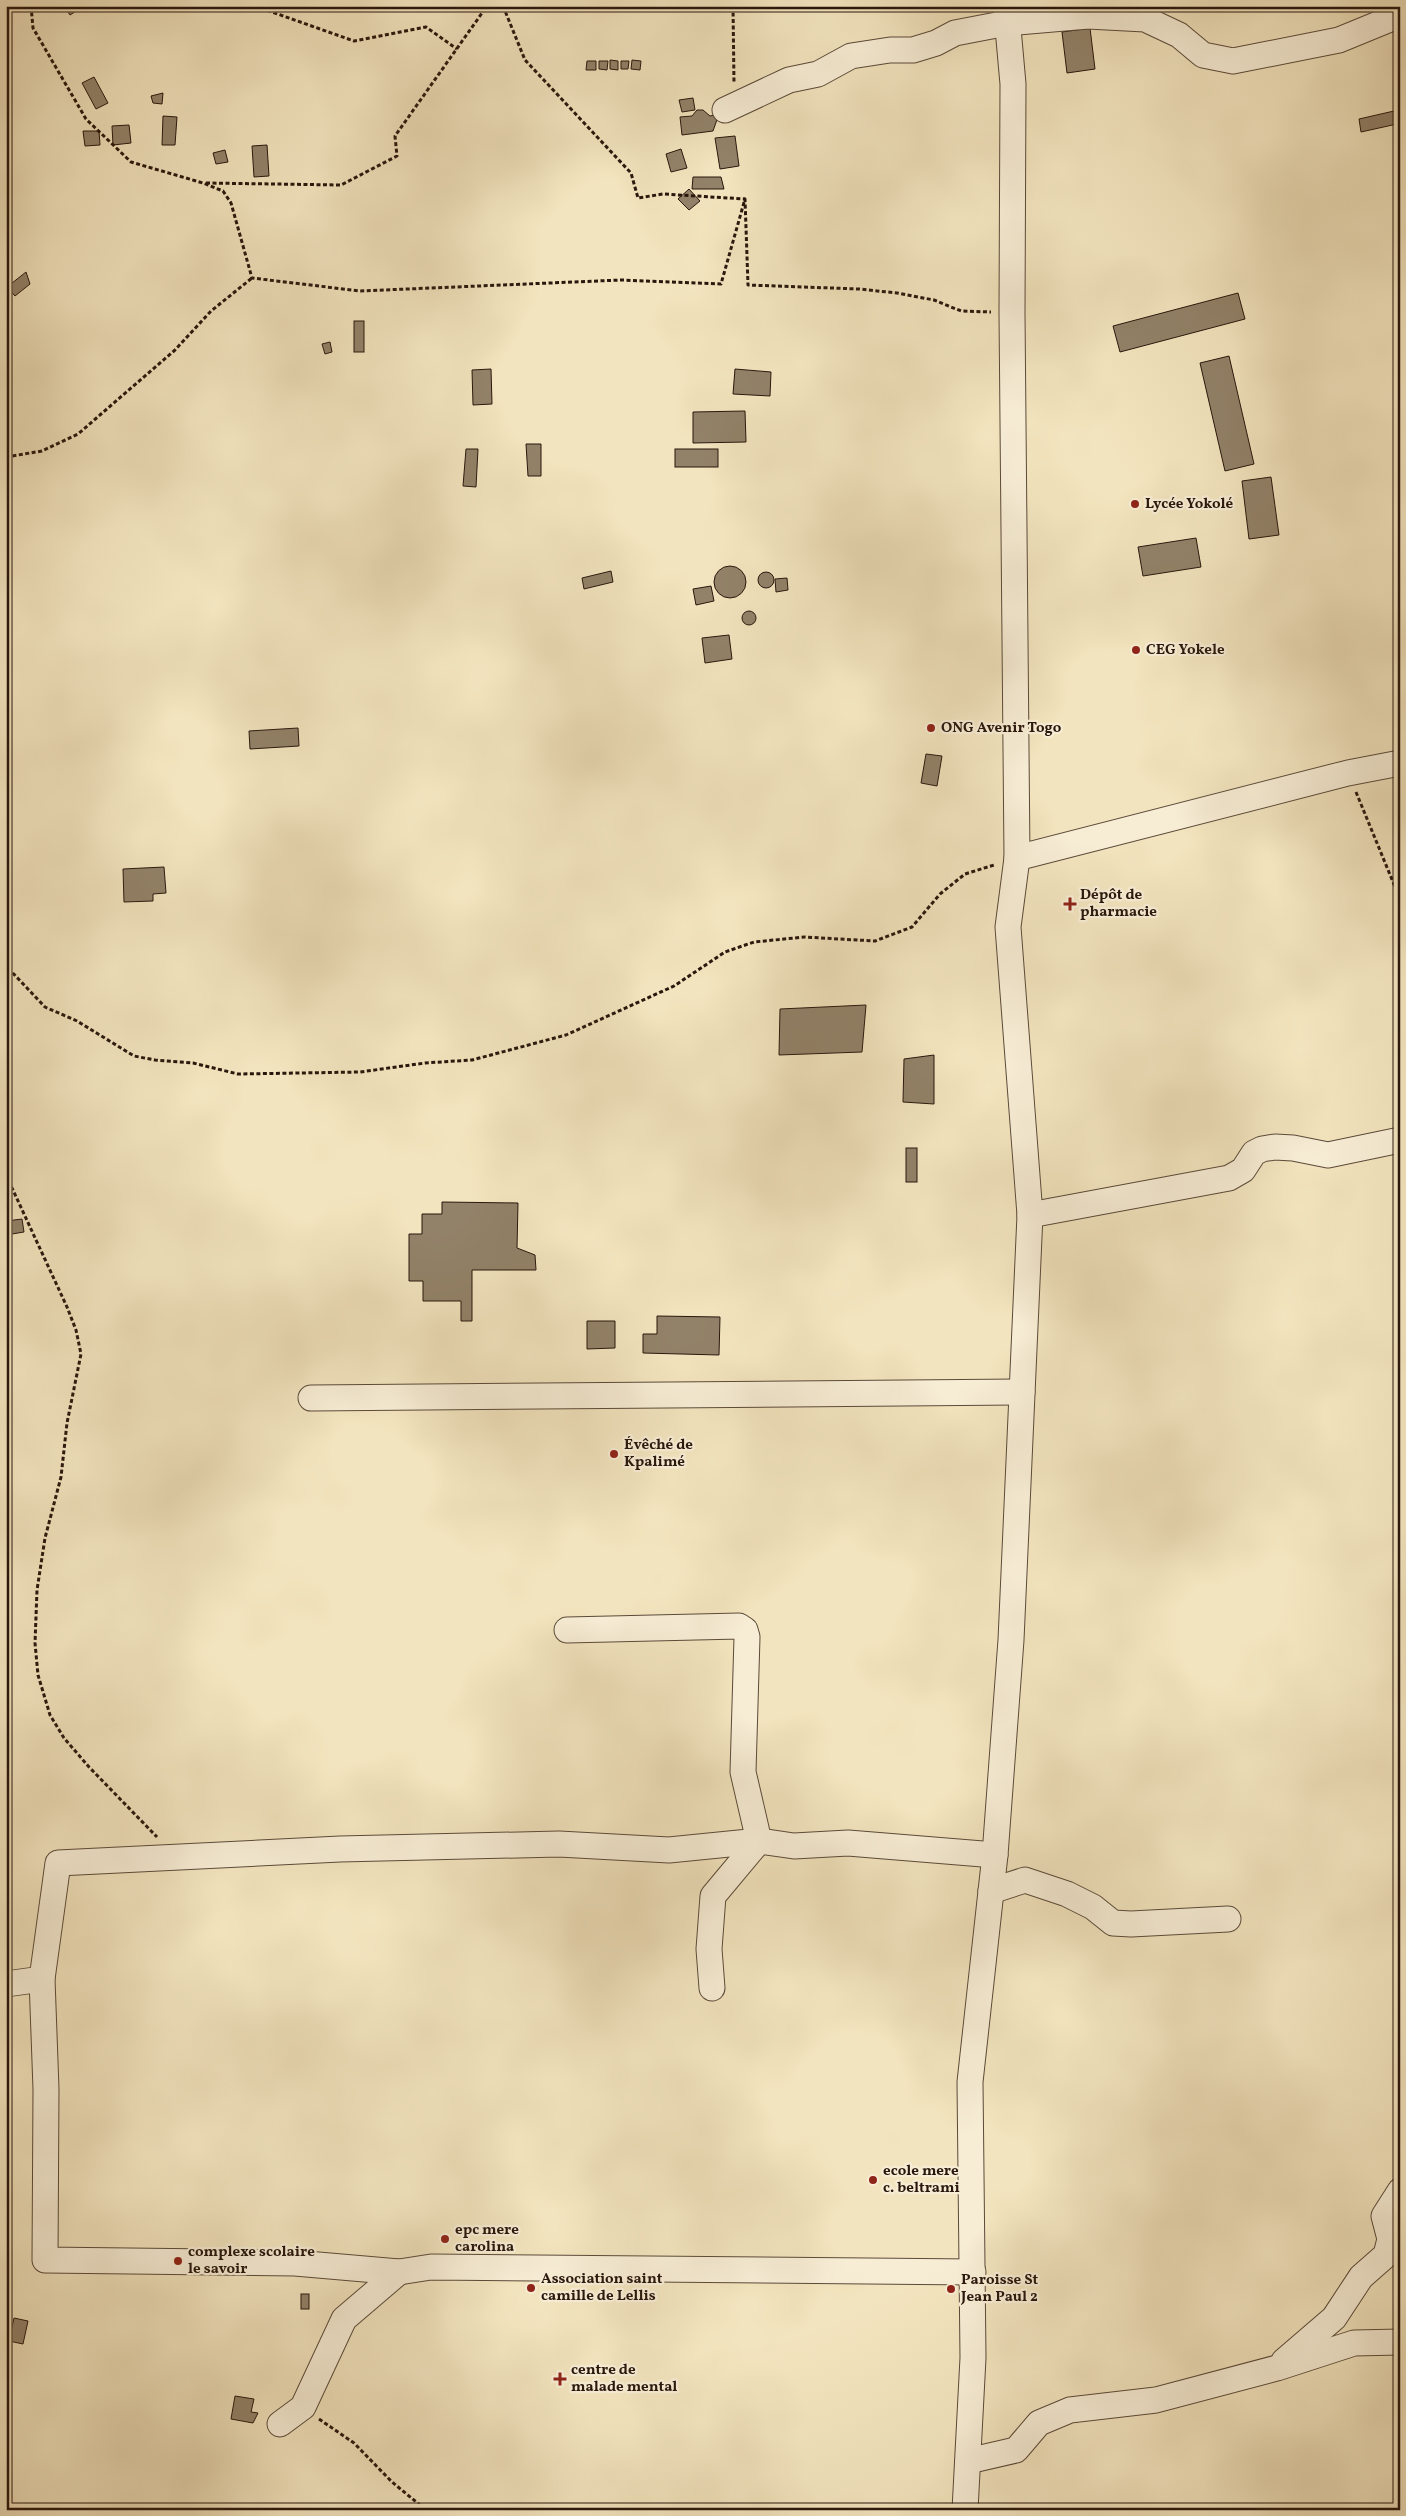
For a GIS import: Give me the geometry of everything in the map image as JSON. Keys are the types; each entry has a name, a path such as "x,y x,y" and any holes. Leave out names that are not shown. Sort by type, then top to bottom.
{"street":[{"path":"730,108 789,80 818,74 851,56 890,50 912,50 936,43 955,33 1006,14 1088,16 1153,13 1203,55 1233,61 1339,40 1400,15"},
{"path":"965,2510 973,2358 970,2082 995,1856 1011,1640 1030,1215 1008,927 1017,858 1012,313 1013,84 1006,14"},
{"path":"1017,858 1348,773 1400,763"},
{"path":"1030,1215 1229,1178 1243,1170 1254,1154 1262,1149 1275,1146 1328,1155 1400,1140"},
{"path":"311,1398 1022,1392"},
{"path":"567,1630 739,1626 745,1630 747,1637 743,1772 759,1840"},
{"path":"973,2272 431,2267 399,2272 295,2262 45,2260 46,2089 42,1980 58,1863 340,1849 549,1844 668,1850 759,1840 794,1846 848,1843 995,1856"},
{"path":"712,1988 709,1949 712,1896 759,1840"},
{"path":"991,1891 1025,1880 1067,1894 1093,1908 1113,1923 1228,1920"},
{"path":"6,1984 42,1980"},
{"path":"1277,2368 1334,2318 1361,2277 1386,2254 1390,2239 1384,2216 1400,2191"},
{"path":"280,2424 302,2407 344,2319 399,2272"},
{"path":"968,2461 1016,2450 1039,2424 1070,2410 1156,2400 1277,2368 1354,2343 1400,2342"}],"path":[{"path":"30,6 33,28 86,119 131,162 203,182 223,191 231,203 252,278"},
{"path":"256,6 354,41 426,27 457,49"},
{"path":"203,182 341,185 397,156 395,136 487,6"},
{"path":"503,6 525,60 631,173 638,198 663,194 745,198"},
{"path":"730,108 733,6"},
{"path":"6,457 42,451 78,434 175,350 211,311 252,278 360,290 621,280 721,284 745,198"},
{"path":"745,198 748,285 869,290 934,300 961,311 1012,313"},
{"path":"1348,773 1400,899"},
{"path":"6,962 9,969 45,1007 77,1021 134,1056 193,1063 238,1074 360,1072 425,1063 472,1060 566,1035 674,986 725,952 754,942 805,937 875,941 912,927 940,894 964,874 1017,858"},
{"path":"6,1175 76,1330 81,1354 70,1406 61,1477 45,1538 36,1590 38,1675 50,1715 64,1738 89,1767 160,1840"},
{"path":"302,2407 354,2443 392,2482 426,2510"}],"building":[{"path":"64,6 84,6 70,15"},
{"path":"1090,28 1095,69 1067,73 1062,32"},
{"path":"610,60 618,61 618,70 610,69"},
{"path":"632,60 641,61 640,70 631,69"},
{"path":"587,61 596,61 596,70 586,70"},
{"path":"599,61 608,61 607,70 599,69"},
{"path":"621,61 629,61 628,69 621,69"},
{"path":"94,77 108,103 96,109 82,83"},
{"path":"163,93 162,104 153,103 151,96"},
{"path":"693,98 695,110 682,112 679,100"},
{"path":"697,110 703,110 710,116 719,114 713,131 682,135 680,117 692,116"},
{"path":"1394,111 1397,124 1361,132 1359,119"},
{"path":"163,116 177,117 175,145 162,145"},
{"path":"129,125 131,143 113,145 112,126"},
{"path":"83,131 99,131 100,145 85,146"},
{"path":"735,136 739,166 720,169 715,138"},
{"path":"267,145 269,176 254,177 252,146"},
{"path":"681,149 687,168 671,172 666,154"},
{"path":"225,150 228,162 216,164 213,153"},
{"path":"693,177 721,177 724,189 692,189"},
{"path":"689,189 700,201 689,210 678,199"},
{"path":"26,272 30,284 15,296 7,287"},
{"path":"1238,293 1245,319 1120,352 1113,326"},
{"path":"354,321 364,321 364,352 354,352"},
{"path":"330,342 332,352 325,354 322,344"},
{"path":"1229,356 1254,464 1225,471 1200,363"},
{"path":"491,369 492,404 473,405 472,370"},
{"path":"735,369 771,372 770,396 733,394"},
{"path":"745,411 746,442 693,443 693,412"},
{"path":"526,444 541,444 541,476 528,476"},
{"path":"466,449 478,449 476,487 463,486"},
{"path":"675,449 718,449 718,467 675,467"},
{"path":"1271,477 1279,535 1249,539 1242,481"},
{"path":"1196,538 1201,567 1143,576 1138,547"},
{"path":"730,566 736,567 741,571 745,576 745,588 741,593 736,597 730,598 724,597 719,593 715,588 714,582 715,576 719,571 724,567"},
{"path":"611,571 613,582 584,589 582,578"},
{"path":"763,572 769,572 774,577 772,586 763,588 758,583 758,577"},
{"path":"787,578 788,590 776,592 775,579"},
{"path":"711,586 714,601 696,605 693,589"},
{"path":"746,611 752,611 756,618 752,625 746,625 742,621 742,615"},
{"path":"729,635 732,659 705,663 702,638"},
{"path":"298,728 299,746 250,749 249,731"},
{"path":"926,754 942,756 937,786 921,783"},
{"path":"164,867 166,893 153,894 153,901 124,902 123,869"},
{"path":"866,1005 862,1052 779,1055 780,1009"},
{"path":"934,1055 934,1104 903,1102 904,1059"},
{"path":"906,1148 917,1148 917,1182 906,1182"},
{"path":"442,1202 518,1203 517,1248 535,1255 536,1270 472,1270 472,1321 461,1321 461,1301 423,1301 423,1281 409,1281 409,1234 422,1234 422,1214 442,1214"},
{"path":"22,1219 24,1232 6,1235 6,1221"},
{"path":"657,1316 720,1317 719,1355 643,1353 643,1334 657,1334"},
{"path":"587,1321 615,1321 615,1348 587,1349"},
{"path":"301,2294 309,2294 309,2309 301,2309"},
{"path":"14,2318 28,2321 23,2344 9,2341"},
{"path":"235,2396 254,2399 251,2412 258,2413 253,2423 231,2419"}],"place":[{"name":"Lycée Yokolé","path":"1135,504"},
{"name":"CEG Yokele","path":"1136,650"},
{"name":"ONG Avenir Togo","path":"931,728"},
{"name":"Dépôt de pharmacie","path":"1070,904"},
{"name":"Évêché de Kpalimé","path":"614,1454"},
{"name":"ecole mere c. beltrami","path":"873,2180"},
{"name":"epc mere carolina","path":"445,2239"},
{"name":"complexe scolaire le savoir","path":"178,2261"},
{"name":"Association saint camille de Lellis","path":"531,2288"},
{"name":"Paroisse St Jean Paul 2","path":"951,2289"},
{"name":"centre de malade mental","path":"560,2379"}]}
